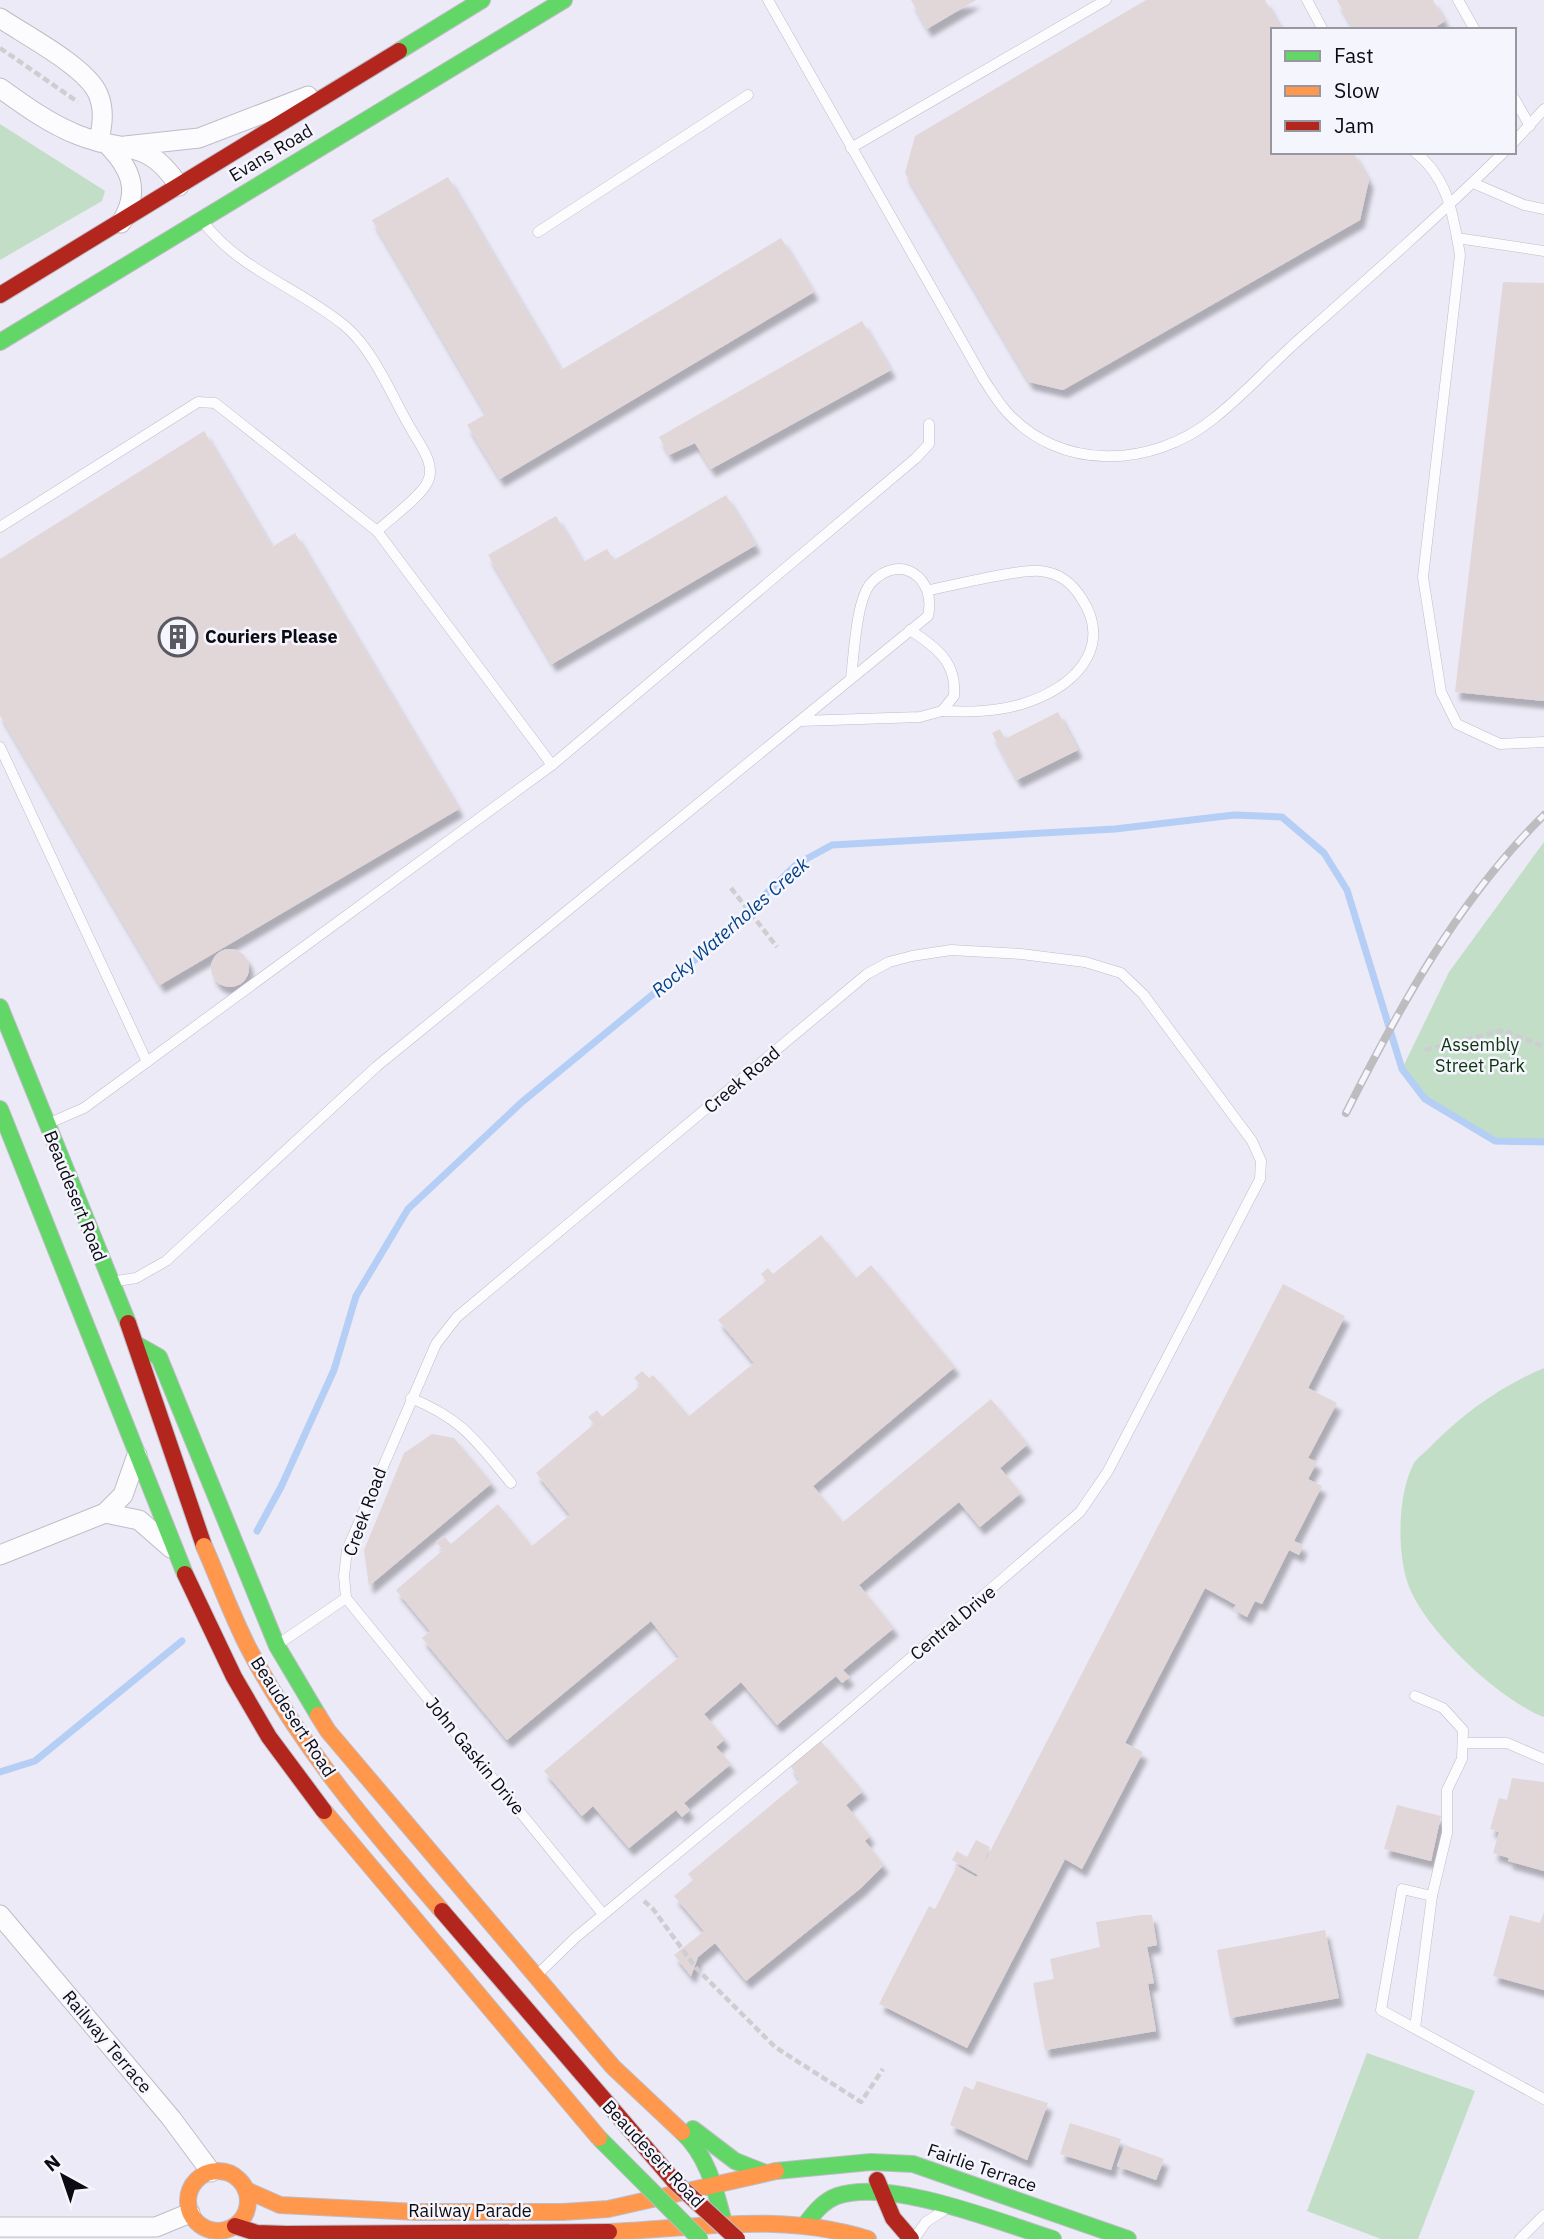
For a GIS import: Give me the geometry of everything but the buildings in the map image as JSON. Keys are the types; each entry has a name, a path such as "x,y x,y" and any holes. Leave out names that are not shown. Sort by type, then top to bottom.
{"main road":[{"name":"Evans Road","path":"0,342 190,203 354,77 482,0"},
{"name":"Evans Road","path":"0,295 121,223 190,203 564,0"},
{"name":"Beaudesert Road","path":"0,1007 136,1344 171,1455 204,1546 249,1648 275,1694 350,1804 675,2182 737,2239"},
{"name":"Beaudesert Road","path":"0,1109 186,1574 234,1676 269,1737 343,1837 587,2126 700,2239"},
{"path":"136,1344 159,1357 277,1646 328,1731 613,2067 675,2122 701,2153 714,2183 724,2223"},
{"path":"536,1975 532,1990 536,1996 674,2157 694,2188 724,2223"},
{"path":"675,2122 690,2127 735,2161 764,2172"},
{"path":"871,2162 892,2218 913,2239"},
{"name":"Fairlie Terrace","path":"694,2188 764,2172 871,2162 913,2164 1128,2239"},
{"path":"219,2171 235,2176 246,2190 247,2210 235,2226 227,2230 209,2230 194,2221 190,2213 190,2188 202,2175 211,2172 219,2171"},
{"name":"Railway Parade","path":"246,2190 280,2205 416,2211 563,2211 608,2209 694,2188"},
{"path":"805,2225 814,2212 836,2196 851,2192 882,2194 950,2208 1053,2239"},
{"name":"Railway Parade","path":"235,2226 244,2231 408,2234 624,2231 772,2220 843,2229 868,2239"}],"street":[{"path":"0,18 89,80 99,97 110,144 127,168 134,185 131,203 121,223"},
{"path":"110,144 179,141 211,134 354,77"},
{"path":"0,88 50,122 157,158 190,203"},
{"path":"0,1555 105,1513 123,1495 137,1455"},
{"path":"105,1513 139,1520 178,1553"},
{"name":"Railway Terrace","path":"0,1915 171,2118 211,2172"},
{"path":"0,2227 156,2227 190,2213"}],"lane":[{"path":"768,0 984,380 1006,411 1040,437 1082,456 1126,457 1167,446 1211,420 1452,203 1502,154"},
{"path":"851,148 1106,0"},
{"path":"1307,0 1322,28"},
{"path":"1458,0 1474,28"},
{"path":"538,232 748,95"},
{"path":"1516,102 1530,126"},
{"path":"1516,140 1544,109"},
{"path":"1417,154 1432,166 1452,203 1460,255 1423,578 1441,692 1457,724 1500,744 1544,742"},
{"path":"1473,183 1524,205 1544,209"},
{"path":"190,203 218,242 241,261 320,308 347,328 366,352 421,446 431,468 427,484 377,531"},
{"path":"1457,238 1544,251"},
{"path":"0,527 198,402 215,403 230,412 377,531 552,765"},
{"path":"47,1124 84,1108 552,765 916,458 929,443 929,424"},
{"path":"110,1282 136,1278 166,1261 376,1067 928,616 931,602 929,590 913,572 896,569 881,575 869,585 862,604 851,678"},
{"path":"799,721 920,717 942,711 978,713 1023,704 1062,686 1081,668 1091,649 1095,630 1090,611 1064,577 1038,571 929,590"},
{"path":"910,630 939,649 952,669 954,696 942,711"},
{"path":"0,747 147,1062"},
{"name":"Creek Road","path":"346,1598 344,1576 347,1550 436,1344 457,1317 867,974 889,962 951,950 1021,954 1085,962 1121,973 1143,994 1252,1141 1261,1161 1260,1179"},
{"name":"Central Drive","path":"536,1975 603,1914 950,1626 1080,1512 1108,1471 1260,1179"},
{"path":"411,1398 444,1412 468,1431 511,1483"},
{"path":"277,1646 346,1598"},
{"name":"John Gaskin Drive","path":"346,1598 603,1914"},
{"path":"1415,1696 1443,1708 1464,1730 1462,1759 1447,1790 1447,1833 1432,1896 1415,2028"},
{"path":"1463,1743 1507,1743 1544,1759"},
{"path":"1432,1896 1402,1889 1381,2010 1544,2099"},
{"path":"913,2239 926,2222 950,2208"},
{"path":"1520,2239 1544,2215"}],"path":[{"path":"0,48 102,118"},
{"path":"731,888 777,947"},
{"path":"1425,1050 1503,1030 1544,1047"},
{"path":"643,1901 653,1909 696,1968 775,2047 861,2102 883,2069"}],"green space":[{"path":"0,124 105,191 102,201 0,260"},
{"name":"Assembly Street Park","path":"1544,842 1544,1142 1495,1141 1425,1099 1402,1069 1449,972"},
{"path":"1544,1368 1544,1717 1526,1708 1485,1679 1445,1640 1428,1619 1407,1581 1402,1554 1401,1522 1404,1491 1416,1460 1484,1401"},
{"path":"1367,2053 1475,2091 1418,2239 1381,2239 1307,2211"}],"waterway":[{"name":"Rocky Waterholes Creek","path":"257,1531 281,1487 334,1370 356,1296 408,1209 522,1102 714,944 797,864 832,845 1115,829 1234,815 1282,817 1324,853 1347,890 1402,1069 1425,1099 1495,1141 1544,1142"},
{"path":"0,1772 35,1761 182,1641"}],"railway":[{"path":"1346,1113 1410,994 1458,918 1484,882 1544,815"}],"traffic: fast":[{"path":"399,51 482,0"},
{"path":"0,342 564,0"},
{"path":"0,1007 128,1323"},
{"path":"0,1109 185,1574"},
{"path":"136,1344 159,1357 277,1646 318,1715"},
{"path":"693,2129 735,2161 763,2172"},
{"path":"682,2132 704,2162 724,2223"},
{"path":"599,2138 700,2239"},
{"path":"776,2171 871,2162 913,2164 1128,2239"},
{"path":"805,2225 823,2204 837,2196 860,2192 886,2193 945,2204 1053,2239"}],"traffic: slow":[{"path":"204,1546 249,1649 291,1719 363,1818 442,1911"},
{"path":"318,1715 328,1731 613,2067 682,2132"},
{"path":"324,1811 599,2138"},
{"path":"218,2171 235,2176 243,2184 248,2201 243,2218 235,2226 218,2231 201,2226 193,2218 188,2201 193,2184 201,2176 218,2171"},
{"path":"246,2190 280,2205 417,2212 563,2212 608,2209 776,2171"},
{"path":"609,2232 707,2225 771,2224 804,2226 868,2239"}],"traffic: jam":[{"path":"0,295 399,51"},
{"path":"128,1323 204,1546"},
{"path":"185,1574 234,1677 269,1737 324,1811"},
{"path":"442,1911 675,2182 737,2239"},
{"path":"877,2180 893,2218 911,2239"},
{"path":"235,2226 257,2233 286,2234 609,2232"}],"place":[{"name":"Couriers Please","path":"178,637"}]}
